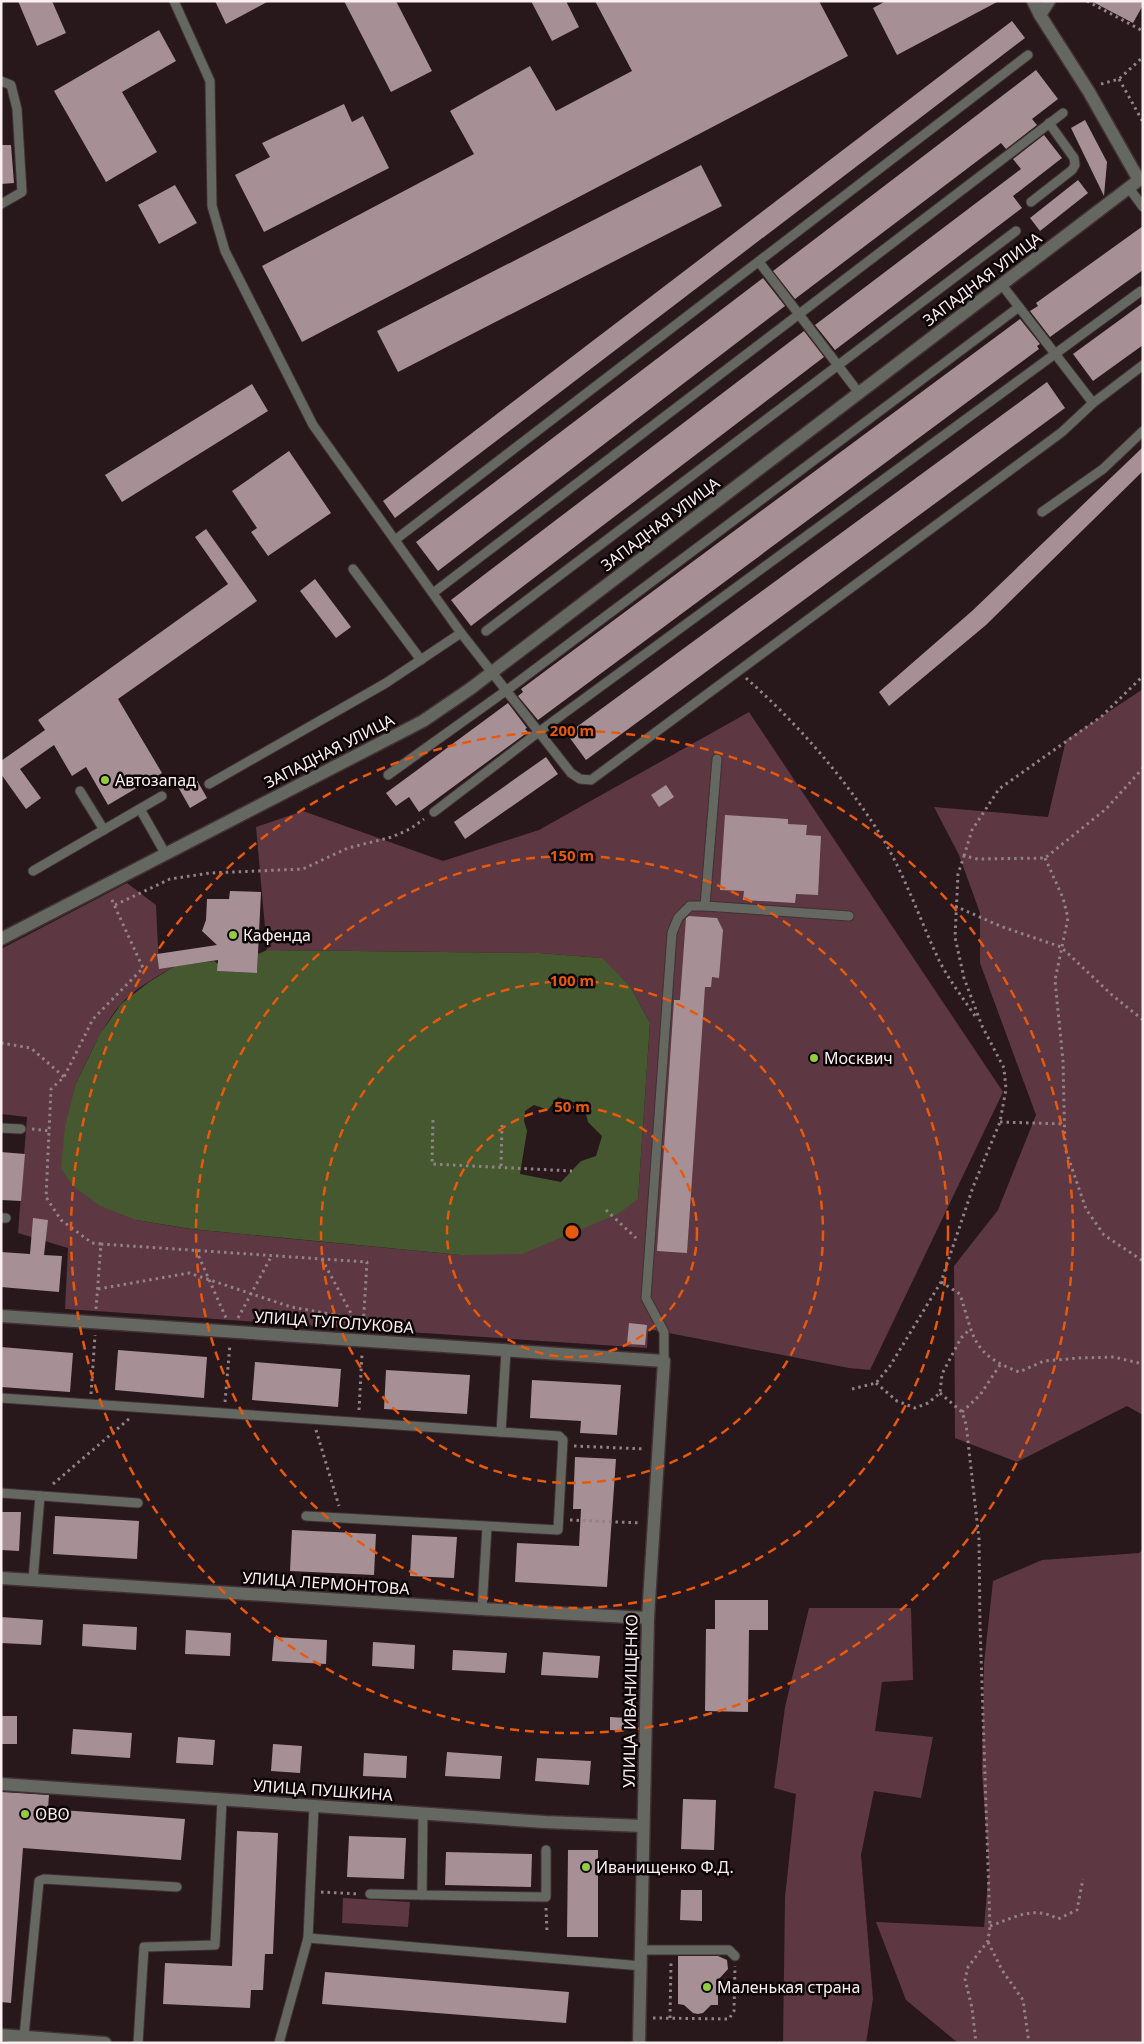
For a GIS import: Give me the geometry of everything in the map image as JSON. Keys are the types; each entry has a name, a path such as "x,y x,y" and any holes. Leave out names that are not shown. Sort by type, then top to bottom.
{"street":[{"name":"ЗАПАДНАЯ УЛИЦА","path":"1,939 164,853 423,721 492,672 1129,188 1141,181 1033,1"},
{"path":"1040,15 1049,1"},
{"name":"УЛИЦА ТУГОЛУКОВА","path":"1,1316 664,1361"},
{"name":"УЛИЦА ИВАНИЩЕНКО","path":"639,2043 648,1618 664,1361"},
{"name":"УЛИЦА ЛЕРМОНТОВА","path":"1,1578 648,1618"},
{"name":"УЛИЦА ПУШКИНА","path":"1,1784 423,1814 644,1826"},
{"path":"1,2035 105,2043"}],"lane":[{"path":"174,1 210,81 212,206 225,251 313,424 461,633 540,731 571,773 580,779 591,780 1062,432 1093,403 1143,366"},
{"path":"395,540 1028,55"},
{"path":"1,81 11,85 17,109 22,192 1,204"},
{"path":"433,594 1063,113"},
{"path":"1031,202 1072,170 1075,164 1074,158 1050,123"},
{"path":"1129,188 1143,207"},
{"path":"486,631 1016,231"},
{"path":"759,262 860,393"},
{"path":"1002,285 1093,403"},
{"path":"434,812 540,731 1054,352 1141,291"},
{"path":"388,775 507,690 1019,307"},
{"path":"1042,512 1103,469 1143,431"},
{"path":"353,569 420,660"},
{"path":"209,784 386,683 461,633"},
{"path":"705,906 716,759"},
{"path":"80,791 104,830"},
{"path":"33,871 162,796"},
{"path":"140,809 164,853"},
{"path":"664,1361 664,1332 646,1298 672,934 678,918 690,906 849,916"},
{"path":"1,1128 22,1129"},
{"path":"501,1432 506,1350"},
{"path":"1,1398 562,1437 560,1520 558,1530 306,1516"},
{"path":"1,1494 138,1503"},
{"path":"33,1580 40,1496"},
{"path":"482,1609 486,1527"},
{"path":"138,2043 144,1947 215,1946 222,1800"},
{"path":"279,2043 308,1938 314,1806"},
{"path":"422,1895 423,1814"},
{"path":"370,1894 546,1897 546,1850"},
{"path":"24,2036 39,1881 44,1879 177,1887"},
{"path":"308,1938 642,1966"},
{"path":"642,1950 729,1950 735,1956"}],"path":[{"path":"1087,1 1143,31"},
{"path":"1098,85 1120,78 1143,57"},
{"path":"1120,78 1143,122"},
{"path":"738,671 768,698 841,777 883,840 913,898 938,957 982,1026 1004,1068 1006,1089 1000,1122 973,1187 941,1282 890,1366 876,1383 852,1389"},
{"path":"982,1026 962,970 955,937 958,874 972,830 999,788 1102,716 1143,676"},
{"path":"964,856 978,859 1045,858 1106,809 1143,768"},
{"path":"358,1423 367,1262 92,1243 61,1220 46,1197 51,1089 64,1077 93,1019 143,968 115,905 170,879 210,872 303,869 348,848 392,837 410,829 434,812"},
{"path":"1045,858 1063,898 1068,918 1055,980 1063,1061 1065,1148 1086,1209 1104,1235 1143,1262"},
{"path":"955,906 1000,926 1061,947 1112,995 1143,1020"},
{"path":"1,1043 31,1048 64,1077"},
{"path":"433,1120 432,1164 572,1171"},
{"path":"1000,1122 1064,1124"},
{"path":"501,1166 502,1125"},
{"path":"22,1129 50,1131"},
{"path":"606,1210 636,1238"},
{"path":"91,1405 101,1244"},
{"path":"231,1332 272,1255"},
{"path":"322,1259 354,1318"},
{"path":"98,1289 189,1273 291,1307 364,1320"},
{"path":"941,1282 960,1294 969,1330 982,1352 1000,1365 1019,1372 1044,1361 1114,1357 1143,1364"},
{"path":"876,1383 897,1401 915,1408 928,1403 940,1393 942,1374 961,1338 969,1330"},
{"path":"962,1412 980,1395 1000,1365"},
{"path":"940,1393 962,1412 979,1539 990,1926 988,1941 968,1967 965,1979 972,2008 976,2043"},
{"path":"40,1496 142,1408"},
{"path":"312,1420 342,1518"},
{"path":"563,1445 648,1449"},
{"path":"560,1520 643,1523"},
{"path":"990,1926 1028,1912 1048,1914 1058,1920 1077,1910 1083,1879"},
{"path":"310,1891 370,1894"},
{"path":"546,1897 547,1932"},
{"path":"988,1941 1002,1970 1023,2000 1029,2043"},
{"path":"670,2018 671,1950"},
{"path":"640,2018 729,2019 733,2016 735,1956"}],"shaded area":[{"path":"1143,689 1143,1415 1127,1406 1017,1462 955,1438 954,1266 998,1210 1036,1115 980,963 980,913 959,855 934,807 1048,817 1066,740"},
{"name":"Москвич","path":"749,712 1003,1092 870,1370 849,1368 648,1329 647,1348 65,1309 68,1248 18,1233 27,1117 1,1114 1,949 127,883 156,905 159,968 175,966 153,979 120,1005 101,1033 76,1083 136,1220 190,1229 461,1255 638,1199 650,1023 630,986 601,958 539,953 267,950 256,827 303,811 443,861 539,830"},
{"path":"267,950 539,953 602,958 630,986 650,1023 638,1199 618,1214 522,1254 461,1255 191,1229 136,1220 100,1206 73,1186 61,1169 65,1126 76,1083 100,1034 121,1004 149,982 175,966 214,961 218,964 218,971 257,973 258,954","holes":["558,1097 579,1104 586,1114 588,1122 602,1136 596,1156 581,1161 561,1182 520,1174 527,1131 524,1121 525,1111 534,1105 548,1110"]},
{"path":"1143,1550 1143,2043 958,2043 906,2000 876,1922 984,1927 989,1869 982,1773 984,1663 993,1581 1042,1560 1139,1553"},
{"path":"809,1608 911,1608 913,1680 882,1682 875,1731 933,1737 921,1798 874,1791 861,1855 873,1999 866,2043 783,2043 785,1897 796,1794 774,1788 785,1707"},
{"path":"343,1898 410,1902 408,1927 342,1923"}],"building":[{"path":"18,1 52,1 66,33 37,46"},
{"path":"215,1 269,1 226,24"},
{"path":"344,1 396,1 432,71 391,92"},
{"path":"531,1 566,1 579,27 552,41"},
{"path":"595,1 819,1 848,56 302,342 262,266 474,154 450,111 530,66 556,111 632,71"},
{"path":"886,1 999,1 897,55 873,8"},
{"path":"1091,1 1143,1 1143,5 1133,23"},
{"path":"1012,21 1025,38 395,518 383,501"},
{"path":"159,30 176,61 122,92 157,152 106,182 54,91"},
{"path":"1036,70 1058,99 1032,119 1037,125 1006,149 1001,143 795,299 773,271"},
{"path":"344,104 352,122 363,116 389,168 264,232 235,175 270,157 262,143"},
{"path":"1085,120 1107,162 1104,196 1071,128"},
{"path":"1044,135 1062,158 1013,196 1022,208 835,350 815,325 1021,169 1013,159"},
{"path":"1,145 11,145 14,183 1,184"},
{"path":"701,165 722,206 398,372 377,331"},
{"path":"1078,180 1088,193 1040,231 1030,218"},
{"path":"175,185 197,223 159,244 138,205"},
{"path":"1143,226 1143,270 1050,337 1030,311 1038,306 1036,303"},
{"path":"763,278 785,306 438,571 416,542"},
{"path":"1143,303 1143,345 1093,381 1073,354"},
{"path":"1020,319 1040,344 1037,346 1039,349 538,720 518,696 523,692 521,689"},
{"path":"804,331 824,357 471,626 451,600"},
{"path":"1047,382 1065,408 586,760 567,734"},
{"path":"252,384 268,411 122,502 105,475"},
{"path":"1143,447 1143,471 986,625 889,706 879,692 972,611"},
{"path":"289,451 331,513 268,556 251,532 257,528 232,491"},
{"path":"206,529 257,601 118,699 162,773 108,805 86,767 72,776 54,745 20,769 41,798 26,809 1,774 1,761 45,730 38,720 228,584 195,537"},
{"path":"315,579 351,627 336,638 300,591"},
{"path":"508,703 528,732 419,812 409,797 396,806 386,793"},
{"path":"546,757 558,774 465,839 454,822"},
{"path":"194,775 207,798 190,808 177,785"},
{"path":"666,785 674,797 659,807 651,795"},
{"path":"725,815 788,819 788,824 807,825 806,835 821,836 818,895 796,894 795,903 743,900 744,891 720,890"},
{"name":"Кафенда","path":"230,891 261,892 257,973 217,971 218,960 159,969 157,954 217,945 202,931 206,920 207,899 229,899"},
{"path":"689,916 717,918 723,930 719,978 712,977 711,987 705,987 687,1253 657,1251 674,1000 680,1000 686,918"},
{"path":"1,1152 25,1154 21,1201 1,1200"},
{"path":"33,1218 48,1220 44,1255 62,1256 59,1292 1,1287 1,1252 30,1254"},
{"path":"629,1323 647,1325 645,1345 627,1344"},
{"path":"1,1347 73,1353 70,1392 1,1387"},
{"path":"118,1350 207,1357 204,1398 115,1390"},
{"path":"255,1362 341,1369 338,1407 252,1400"},
{"path":"386,1370 470,1375 467,1414 384,1409"},
{"path":"532,1380 621,1385 617,1435 580,1433 581,1421 530,1418"},
{"path":"575,1457 616,1459 607,1587 515,1582 517,1543 579,1546 581,1509 573,1509"},
{"path":"1,1512 21,1512 19,1551 1,1550"},
{"path":"55,1516 139,1521 137,1559 53,1554"},
{"path":"292,1530 376,1534 374,1575 290,1571"},
{"path":"412,1535 457,1537 454,1578 410,1576"},
{"path":"715,1600 768,1600 768,1630 749,1630 748,1712 705,1711 706,1629 715,1629"},
{"path":"1,1617 43,1620 41,1645 1,1643"},
{"path":"83,1624 137,1627 136,1650 82,1646"},
{"path":"186,1630 231,1633 230,1656 185,1654"},
{"path":"274,1637 327,1640 326,1664 272,1661"},
{"path":"373,1642 415,1645 414,1669 372,1666"},
{"path":"453,1650 507,1653 505,1673 452,1670"},
{"path":"543,1652 600,1656 598,1678 541,1675"},
{"path":"1,1716 17,1716 17,1744 1,1744"},
{"path":"610,1717 628,1718 627,1731 610,1730"},
{"path":"73,1729 132,1733 130,1758 71,1754"},
{"path":"178,1737 215,1740 213,1765 176,1763"},
{"path":"273,1744 302,1746 300,1773 271,1771"},
{"path":"447,1752 502,1756 500,1779 445,1776"},
{"path":"364,1753 407,1756 406,1778 363,1776"},
{"path":"537,1758 591,1761 589,1785 535,1781"},
{"path":"1,1792 49,1795 48,1809 185,1819 181,1860 23,1848 11,2003 1,2002"},
{"path":"683,1799 716,1800 714,1850 681,1849"},
{"path":"237,1831 278,1833 273,1954 265,1954 263,1990 251,1990 250,2008 163,2004 165,1963 232,1966"},
{"path":"349,1836 406,1838 404,1879 347,1877"},
{"path":"568,1850 598,1850 598,1937 567,1937"},
{"path":"446,1852 532,1854 531,1887 445,1885"},
{"path":"681,1890 702,1890 702,1921 680,1920"},
{"path":"678,1956 718,1956 727,1960 728,1969 718,1980 718,2005 711,2005 703,2013 698,2014 693,2013 684,2005 678,2004"},
{"path":"325,1972 569,1992 566,2023 322,2004"}],"place":[{"name":"Автозапад","path":"105,780"},
{"name":"Кафенда","path":"233,935"},
{"name":"Москвич","path":"814,1058"},
{"name":"ОВО","path":"25,1814"},
{"name":"Иванищенко Ф.Д.","path":"586,1867"},
{"name":"Маленькая страна","path":"707,1987"}]}
